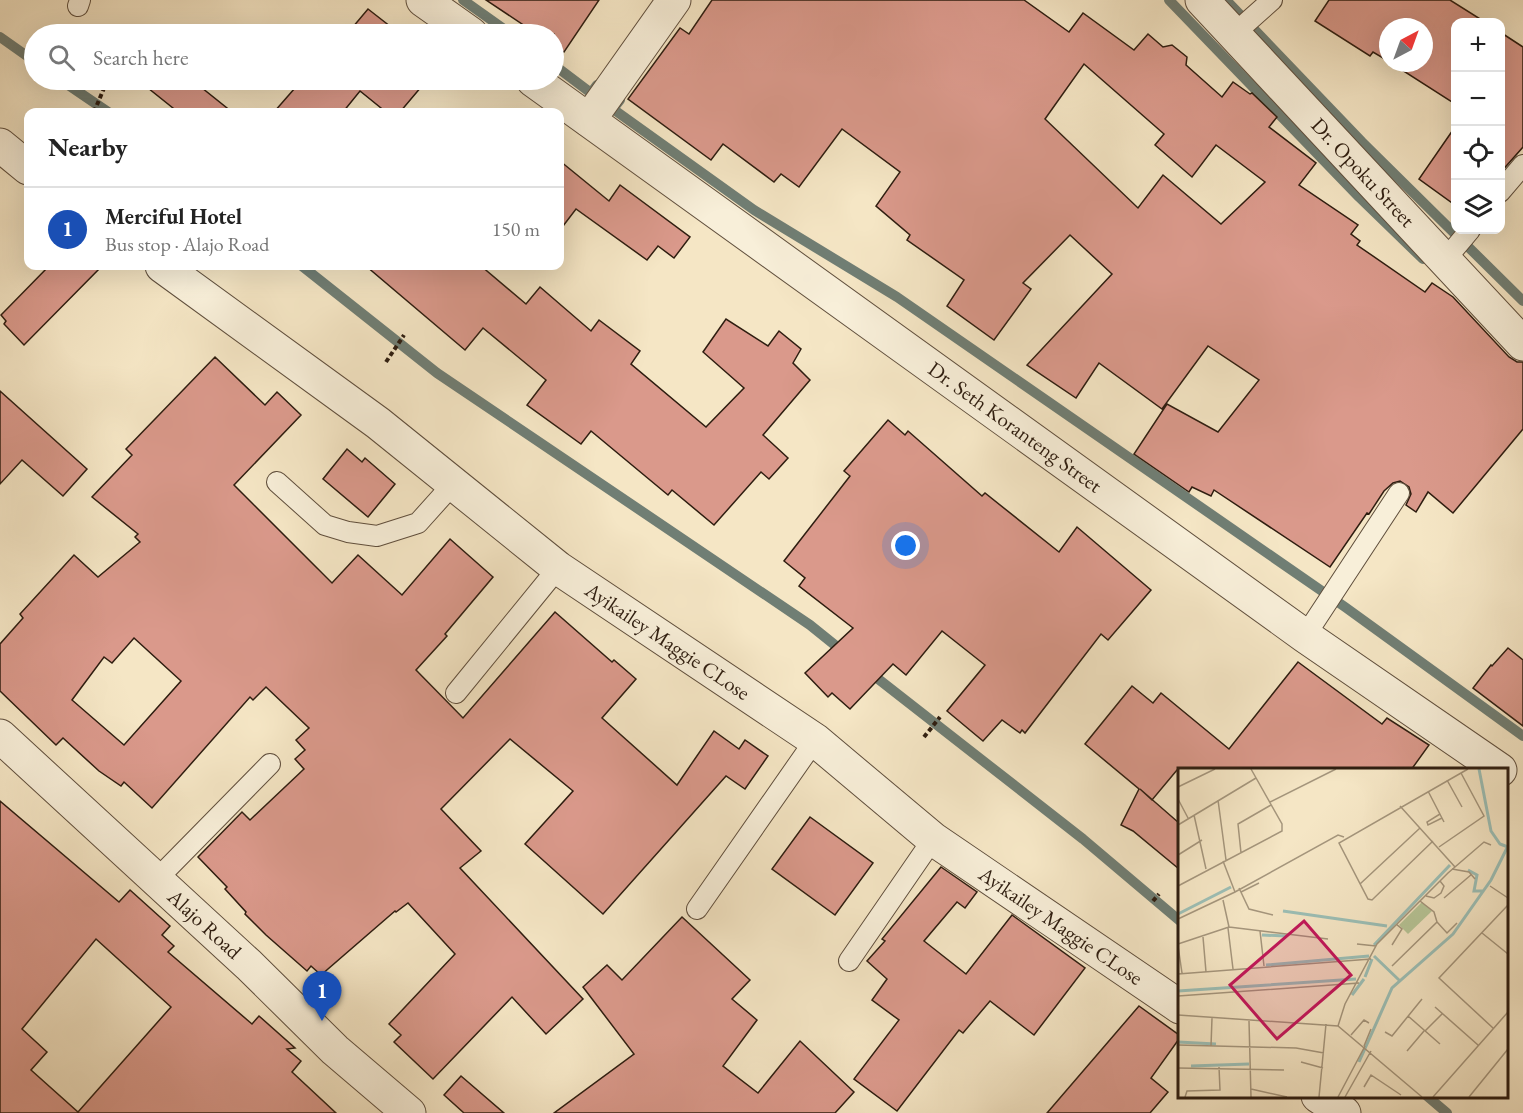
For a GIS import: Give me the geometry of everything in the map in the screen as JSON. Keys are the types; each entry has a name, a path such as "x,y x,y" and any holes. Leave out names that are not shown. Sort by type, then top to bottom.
{"street":[{"path":"423,0 457,24"},
{"path":"589,120 674,0"},
{"name":"Dr. Opoku Street","path":"1202,0 1523,344"},
{"name":"Dr. Seth Koranteng Street","path":"547,90 1305,636 1497,768"},
{"path":"0,146 24,165"},
{"name":"Ayikailey Maggie CLose","path":"168,270 378,423 558,568 814,740 933,839 1178,1006"},
{"name":"Alajo Road","path":"0,735 249,965 335,1050 409,1113"},
{"path":"1508,775 1523,785"},
{"path":"1321,1098 1344,1113"}],"lane":[{"path":"1235,33 1272,0"},
{"path":"1505,186 1523,165"},
{"path":"1444,261 1467,234"},
{"path":"277,482 325,525 348,532 377,536 418,523 453,484"},
{"path":"1305,636 1399,493"},
{"path":"456,693 558,568"},
{"path":"697,909 814,740"},
{"path":"157,879 270,764"},
{"path":"849,961 933,839"}],"path":[{"path":"96,108 103,90"},
{"path":"386,362 404,335"},
{"path":"924,737 940,717"},
{"path":"1153,902 1159,894"}],"building":[{"path":"486,0 599,0 564,52 564,24 522,24"},
{"path":"712,0 1024,0 1069,32 1083,13 1134,50 1148,34 1163,47 1172,45 1187,57 1186,65 1222,97 1233,82 1250,94 1252,93 1277,117 1269,127 1316,163 1299,185 1358,225 1351,234 1360,241 1357,245 1425,292 1432,283 1453,297 1509,357 1517,362 1523,362 1523,429 1453,513 1428,492 1416,512 1406,505 1411,494 1409,487 1400,481 1393,483 1384,491 1369,514 1367,513 1330,567 1214,490 1211,496 1192,487 1189,492 1134,454 1167,404 1218,432 1259,380 1208,346 1162,409 1099,363 1076,398 1027,365 1112,274 1070,235 1023,283 1031,289 994,340 947,306 964,280 907,240 910,235 876,206 900,172 842,129 799,187 781,174 774,182 723,144 711,160 628,99 680,28 689,34","holes":["1084,64 1164,134 1155,145 1192,177 1216,145 1265,182 1221,224 1163,175 1138,208 1045,119"]},
{"path":"1329,0 1450,0 1479,18 1451,18 1451,101 1405,72 1433,72 1433,18 1379,18 1379,56 1373,52 1370,56 1315,21"},
{"path":"368,9 387,24 355,24"},
{"path":"1505,35 1523,47 1523,147 1505,167"},
{"path":"150,90 204,90 227,108 173,108"},
{"path":"293,90 419,90 403,108 381,108 360,91 346,108 278,108"},
{"path":"1451,133 1451,202 1419,179"},
{"path":"564,164 609,201 620,185 690,237 674,258 658,246 647,260 576,209 564,225"},
{"path":"45,270 98,270 24,345 4,324 6,321 1,315"},
{"path":"371,270 486,270 526,304 540,287 591,331 599,320 640,351 631,364 706,427 744,388 703,352 726,319 768,346 779,331 801,349 793,363 810,380 763,435 788,458 769,479 761,472 714,525 672,490 668,495 591,431 581,444 527,405 546,380 483,328 465,350"},
{"path":"215,357 265,405 277,392 301,415 234,485 332,583 358,555 402,595 450,539 493,577 445,634 447,636 416,670 463,718 555,612 612,662 614,660 636,679 602,718 677,785 714,731 739,749 745,740 768,756 745,789 726,776 603,914 525,844 573,791 510,739 441,809 481,851 460,868 583,999 546,1034 512,997 433,1079 394,1042 401,1035 389,1024 455,954 408,903 395,911 321,975 311,966 307,971 266,935 245,914 246,912 225,889 227,887 198,857 242,812 250,820 304,769 295,759 305,750 296,740 309,728 266,687 253,700 250,697 152,808 124,782 121,786 99,771 63,738 56,745 0,691 0,644 23,618 20,614 74,555 98,577 140,542 135,537 138,534 92,497 132,455 126,449","holes":["134,638 181,681 124,745 72,700 104,657 112,663"]},
{"path":"0,391 87,469 63,496 22,460 0,484"},
{"path":"888,420 905,435 908,431 982,496 985,493 1059,552 1077,527 1151,590 1108,640 1101,634 1025,733 1022,730 1020,733 1002,720 983,741 947,711 985,665 942,631 906,675 893,664 850,709 832,693 828,697 805,673 853,628 799,586 805,578 784,561 850,476 844,471"},
{"path":"347,449 362,462 365,458 395,484 368,517 323,479"},
{"path":"1508,648 1523,660 1523,726 1473,688"},
{"path":"1298,662 1382,724 1387,718 1429,745 1412,768 1178,768 1152,800 1178,822 1178,868 1133,831 1121,825 1139,789 1085,744 1132,686 1153,703 1161,693 1229,749"},
{"path":"0,801 119,902 130,890 170,926 162,935 174,946 168,952 252,1024 259,1016 295,1048 287,1049 301,1061 292,1072 336,1113 0,1113","holes":["96,939 171,1007 78,1112 31,1070 47,1052 22,1029"]},
{"path":"810,817 873,863 835,915 772,869"},
{"path":"941,867 977,892 965,908 957,902 924,941 966,974 1012,915 1085,968 1034,1035 990,1001 963,1033 959,1030 897,1111 854,1079 899,1020 872,1000 887,979 867,961 885,941 882,939"},
{"path":"682,917 750,980 732,999 757,1020 723,1066 758,1093 800,1041 854,1092 835,1113 554,1113 634,1054 583,987 607,965 622,980"},
{"path":"1139,1006 1178,1034 1178,1040 1151,1078 1168,1092 1150,1113 1047,1113"},
{"path":"461,1076 504,1113 464,1113 444,1095"}],"waterway":[{"path":"463,0 497,24"},
{"path":"1169,0 1359,197 1423,259"},
{"path":"1226,0 1362,142 1523,301"},
{"path":"0,37 24,54"},
{"path":"564,73 591,93 597,85"},
{"path":"76,90 102,108"},
{"path":"620,100 613,109 754,210 897,297 1345,607 1523,736"},
{"path":"307,270 437,373 810,625 846,654"},
{"path":"868,671 1083,839 1178,919"},
{"path":"1429,1098 1447,1113"}],"place":[{"name":"Merciful Hotel","path":"322,1021"}]}
